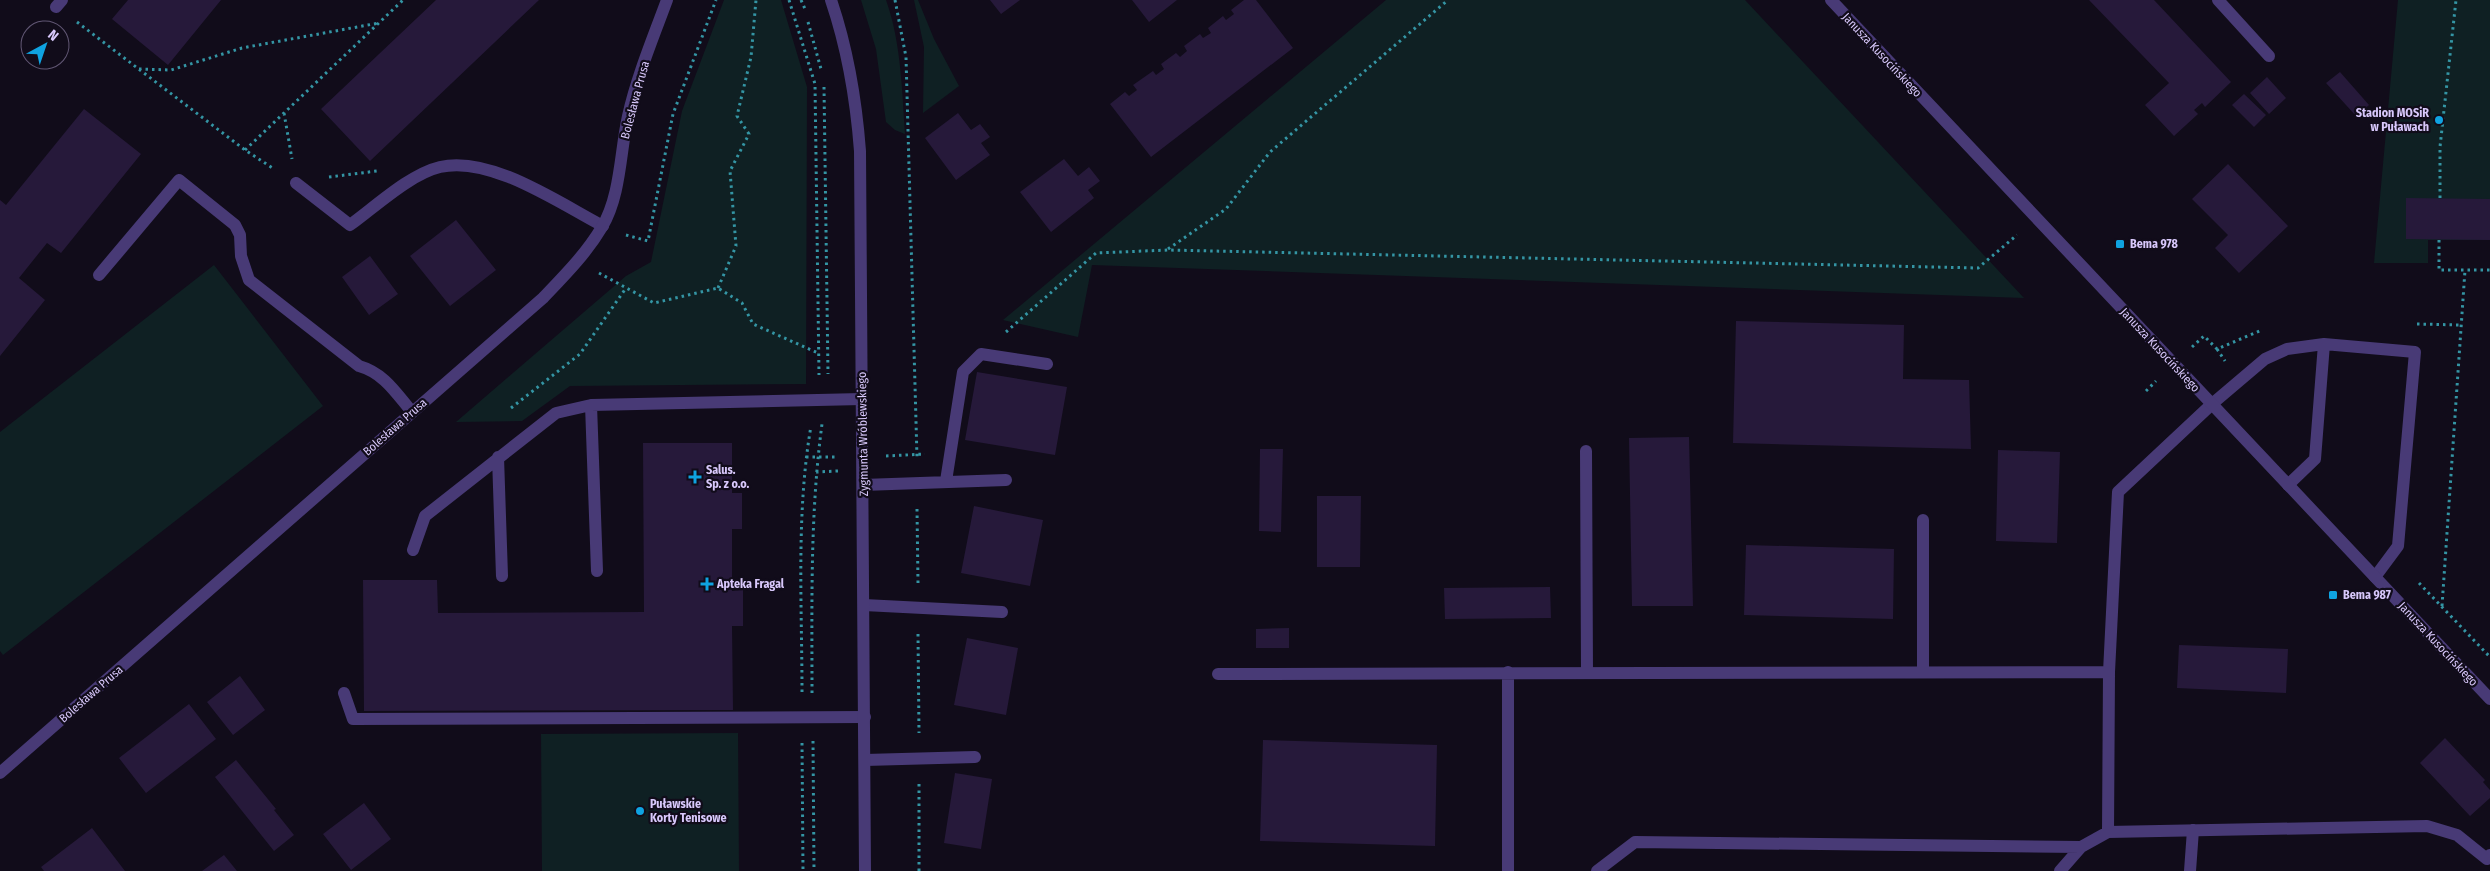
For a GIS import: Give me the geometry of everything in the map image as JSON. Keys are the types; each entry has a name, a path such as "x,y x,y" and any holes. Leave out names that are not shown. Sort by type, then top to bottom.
{"street":[{"name":"Bolesława Prusa","path":"0,773 543,298 581,257 602,226 613,198 628,115 645,59 667,0"},
{"name":"Zygmunta Wróblewskiego","path":"831,0 844,39 856,98 861,199 865,871"},
{"name":"Janusza Kusocińskiego","path":"1831,0 2490,699"},
{"path":"2218,0 2269,56"},
{"path":"296,183 350,224 416,178 439,167 462,164 496,171 602,226"},
{"path":"99,275 179,180 235,225 240,235 241,256 249,280 359,366 372,370 383,378 412,412"},
{"path":"2288,485 2315,459 2324,344"},
{"path":"2108,832 2109,672 2118,492 2212,404 2265,359 2287,348 2324,344 2415,352 2398,546 2375,577"},
{"path":"946,481 963,372 981,354 1047,364"},
{"path":"413,550 425,516 556,413 591,405 862,399"},
{"path":"591,405 597,571"},
{"path":"1586,451 1587,672"},
{"path":"498,457 502,576"},
{"path":"863,485 1006,480"},
{"path":"1923,520 1923,672"},
{"path":"864,605 1002,612"},
{"path":"1508,672 1508,871"},
{"path":"1218,674 2109,672"},
{"path":"344,693 353,719 865,717"},
{"path":"865,760 975,756"},
{"path":"2060,871 2081,847 2108,832 2427,826 2457,835 2489,859"},
{"path":"2190,871 2193,830"},
{"path":"1597,871 1635,842 2081,847"}],"path":[{"path":"246,150 402,0"},
{"path":"718,288 736,246 730,171 749,134 737,116 751,57 756,0"},
{"path":"789,0 815,84 820,400 811,562 803,871"},
{"path":"801,0 822,74"},
{"path":"895,0 906,57 917,483 919,871"},
{"path":"1168,250 1226,208 1270,152 1448,0"},
{"path":"2440,198 2440,147 2456,0"},
{"path":"59,3 138,69 246,150 296,183 352,172 400,169 416,178"},
{"path":"138,69 171,70 242,48 379,22"},
{"path":"814,871 802,563 806,457 820,400 828,377 824,83"},
{"path":"284,113 296,183"},
{"path":"981,354 1096,253 1168,250 1978,268 2036,218"},
{"path":"2439,240 2439,270 2490,270"},
{"path":"2442,607 2465,270"},
{"path":"511,408 580,354 626,288"},
{"path":"2217,349 2238,382"},
{"path":"2392,555 2490,657"}],"shaded area":[{"path":"724,0 781,0 807,87 806,384 570,386 522,421 456,422 626,276 651,262 682,111"},
{"path":"861,0 886,0 898,49 905,134 895,130 886,122 876,49"},
{"path":"914,0 918,0 934,39 959,86 923,113 924,47"},
{"path":"1386,0 1745,0 2024,298 1092,265 1078,337 1003,320"},
{"name":"Stadion MOSiR w Puławach","path":"2398,0 2490,0 2490,240 2428,240 2428,263 2374,263"},
{"path":"214,265 323,406 3,655 0,651 0,432"},
{"name":"Puławskie Korty Tenisowe","path":"738,733 739,871 542,871 541,734"}],"building":[{"path":"128,0 221,0 168,65 112,19"},
{"path":"436,0 539,0 370,161 321,109"},
{"path":"990,0 1020,0 1001,14"},
{"path":"1132,0 1177,0 1149,22"},
{"path":"1244,0 1256,0 1293,48 1151,157 1110,104 1125,92 1129,96 1137,90 1133,85 1153,71 1156,75 1164,69 1161,64 1176,53 1180,57 1187,51 1184,46 1200,34 1203,38 1211,33 1208,28 1223,16 1226,20 1234,14 1231,10"},
{"path":"2089,0 2154,0 2231,82 2205,107 2202,103 2194,110 2198,114 2174,136 2145,105 2169,83"},
{"path":"2340,72 2369,105 2356,116 2326,83"},
{"path":"2267,77 2286,98 2269,114 2250,93"},
{"path":"2244,94 2266,115 2254,127 2232,105"},
{"path":"84,109 141,154 61,253 47,243 19,278 45,300 0,356 0,200 6,205"},
{"path":"958,113 971,130 980,124 990,137 981,143 990,155 956,180 925,138"},
{"path":"1064,159 1078,176 1089,167 1100,181 1088,190 1094,198 1051,232 1020,192"},
{"path":"2228,164 2288,226 2239,273 2215,248 2228,235 2192,199"},
{"path":"2406,198 2490,199 2490,240 2406,239"},
{"path":"456,220 496,270 450,306 410,256"},
{"path":"370,256 398,294 369,315 342,277"},
{"path":"1736,321 1904,325 1903,379 1969,380 1971,449 1733,443"},
{"path":"977,372 1067,387 1055,455 965,440"},
{"path":"1689,437 1693,606 1632,606 1629,438"},
{"path":"643,443 732,443 732,493 742,493 742,529 732,529 732,591 743,590 743,626 732,626 733,710 364,711 363,580 437,580 438,613 644,612"},
{"path":"1260,449 1283,449 1281,532 1259,531"},
{"path":"1998,450 2060,452 2057,543 1996,541"},
{"path":"1317,496 1361,496 1360,567 1317,567"},
{"path":"974,506 1043,520 1030,586 961,573"},
{"path":"1746,545 1894,549 1893,619 1744,615"},
{"path":"1550,587 1551,618 1445,619 1444,588"},
{"path":"1289,628 1289,648 1256,648 1256,629"},
{"path":"967,638 1018,648 1006,715 954,705"},
{"path":"2179,645 2288,649 2286,693 2177,688"},
{"path":"240,676 265,710 233,735 207,702"},
{"path":"189,704 216,739 146,793 119,758"},
{"path":"2445,738 2485,780 2483,782 2490,790 2490,798 2470,816 2420,763"},
{"path":"1263,740 1437,745 1435,846 1260,841"},
{"path":"236,760 276,809 274,810 294,835 274,851 215,777"},
{"path":"955,773 992,779 981,849 944,843"},
{"path":"364,803 391,839 351,870 323,834"},
{"path":"92,828 125,871 44,871 41,867"},
{"path":"224,855 237,871 202,871"}],"place":[{"name":"Stadion MOSiR w Puławach","path":"2439,120"},
{"name":"Bema 978","path":"2120,244"},
{"name":"Salus. Sp. z o.o.","path":"695,477"},
{"name":"Apteka Fragal","path":"707,584"},
{"name":"Bema 987","path":"2333,595"},
{"name":"Puławskie Korty Tenisowe","path":"640,811"}]}
